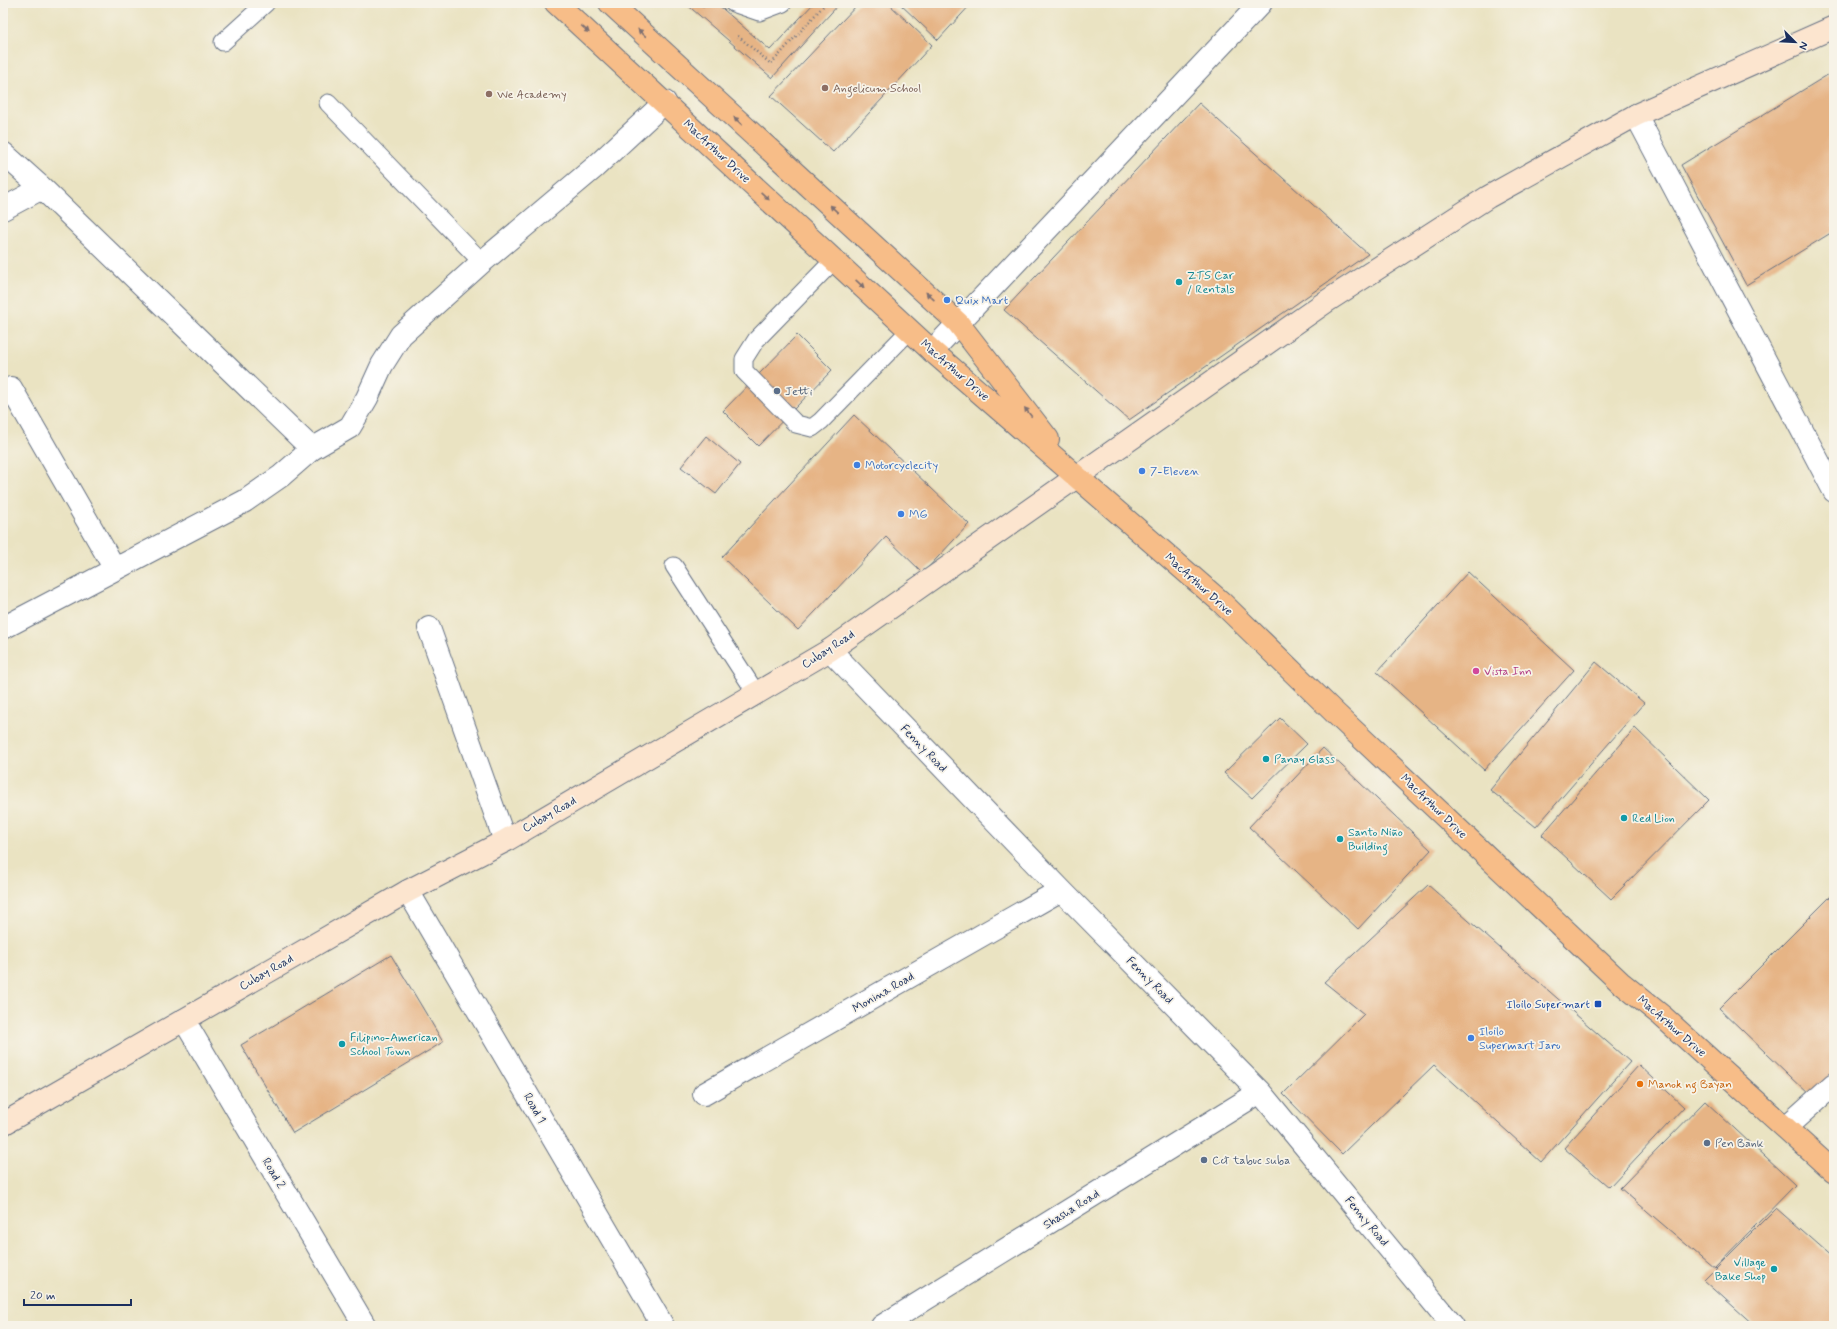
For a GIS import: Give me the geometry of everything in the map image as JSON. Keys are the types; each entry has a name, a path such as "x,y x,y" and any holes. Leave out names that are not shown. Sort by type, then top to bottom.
{"main road":[{"name":"MacArthur Drive","path":"556,3 665,102 932,351 1221,602 1330,708 1620,982 1662,1016 1834,1172"},
{"path":"610,3 958,323 1077,476"}],"street":[{"path":"932,351 1261,3"},
{"name":"Cubay Road","path":"3,1123 408,891 505,840 830,650 1327,301 1488,197 1636,115 1834,27"},
{"path":"3,628 245,501 281,476 312,449 350,427 367,398 382,365 401,335 482,262 594,167 665,102"},
{"path":"1636,115 1834,491"},
{"path":"3,153 42,188 312,449"},
{"path":"3,210 42,188"},
{"path":"11,388 115,569"},
{"path":"429,628 505,840"},
{"name":"Fenny Road","path":"830,650 1061,890 1260,1092 1453,1326"},
{"name":"Monina Road","path":"704,1094 1061,890"},
{"name":"Road 1","path":"408,891 663,1326"},
{"name":"Road 2","path":"184,1020 365,1326"},
{"path":"1786,1127 1834,1084"},
{"name":"Shasha Road","path":"882,1326 1260,1092"}],"lane":[{"path":"223,42 266,3"},
{"path":"733,3 759,12 783,3"},
{"path":"328,103 482,262"},
{"path":"834,260 756,340 744,359 744,371 796,424 812,428 821,421 910,330"},
{"path":"674,566 756,693"}],"building":[{"path":"685,3 716,3 770,50 814,3 840,3 772,78"},
{"path":"859,3 888,3 932,45 833,152 771,96"},
{"path":"899,3 972,3 938,40"},
{"path":"1834,71 1834,231 1746,285 1681,165"},
{"name":"ZTS Car / Rentals","path":"1199,103 1368,254 1129,420 1004,310"},
{"name":"Jetti","path":"797,335 832,370 758,446 723,411"},
{"path":"854,415 969,524 923,573 886,537 798,630 722,557"},
{"path":"706,436 740,464 716,494 681,467"},
{"name":"Vista Inn","path":"1468,572 1574,670 1484,770 1377,672"},
{"path":"1596,662 1644,703 1536,827 1490,790"},
{"name":"Panay Glass","path":"1280,718 1307,744 1252,798 1224,773"},
{"name":"Red Lion","path":"1635,728 1709,800 1611,899 1542,835"},
{"name":"Santo Niño Building","path":"1323,748 1431,850 1358,929 1249,827"},
{"name":"Iloilo Supermart Jaro","path":"1428,885 1630,1062 1541,1162 1434,1065 1342,1154 1283,1094 1364,1014 1324,982"},
{"path":"1834,893 1834,1075 1812,1097 1719,1008"},
{"name":"Filipino-American School Town","path":"391,955 443,1042 293,1133 241,1045"},
{"path":"1639,1065 1684,1107 1609,1187 1564,1148"},
{"name":"Pen Bank","path":"1705,1101 1795,1185 1714,1268 1620,1188"},
{"name":"Village Bake Shop","path":"1776,1208 1834,1259 1834,1326 1755,1326 1704,1280"}],"place":[{"name":"Angelicum School","path":"825,88"},
{"name":"We Academy","path":"489,94"},
{"name":"ZTS Car / Rentals","path":"1179,282"},
{"name":"Quix Mart","path":"947,300"},
{"name":"Jetti","path":"777,391"},
{"name":"Motorcyclecity","path":"857,465"},
{"name":"7-Eleven","path":"1142,471"},
{"name":"MG","path":"901,514"},
{"name":"Vista Inn","path":"1476,671"},
{"name":"Panay Glass","path":"1266,759"},
{"name":"Red Lion","path":"1624,818"},
{"name":"Santo Niño Building","path":"1340,839"},
{"name":"Iloilo Supermart","path":"1598,1004"},
{"name":"Iloilo Supermart Jaro","path":"1471,1038"},
{"name":"Filipino-American School Town","path":"342,1044"},
{"name":"Manok ng Bayan","path":"1640,1084"},
{"name":"Pen Bank","path":"1707,1143"},
{"name":"Cct tabuc suba","path":"1204,1160"},
{"name":"Village Bake Shop","path":"1774,1269"}]}
